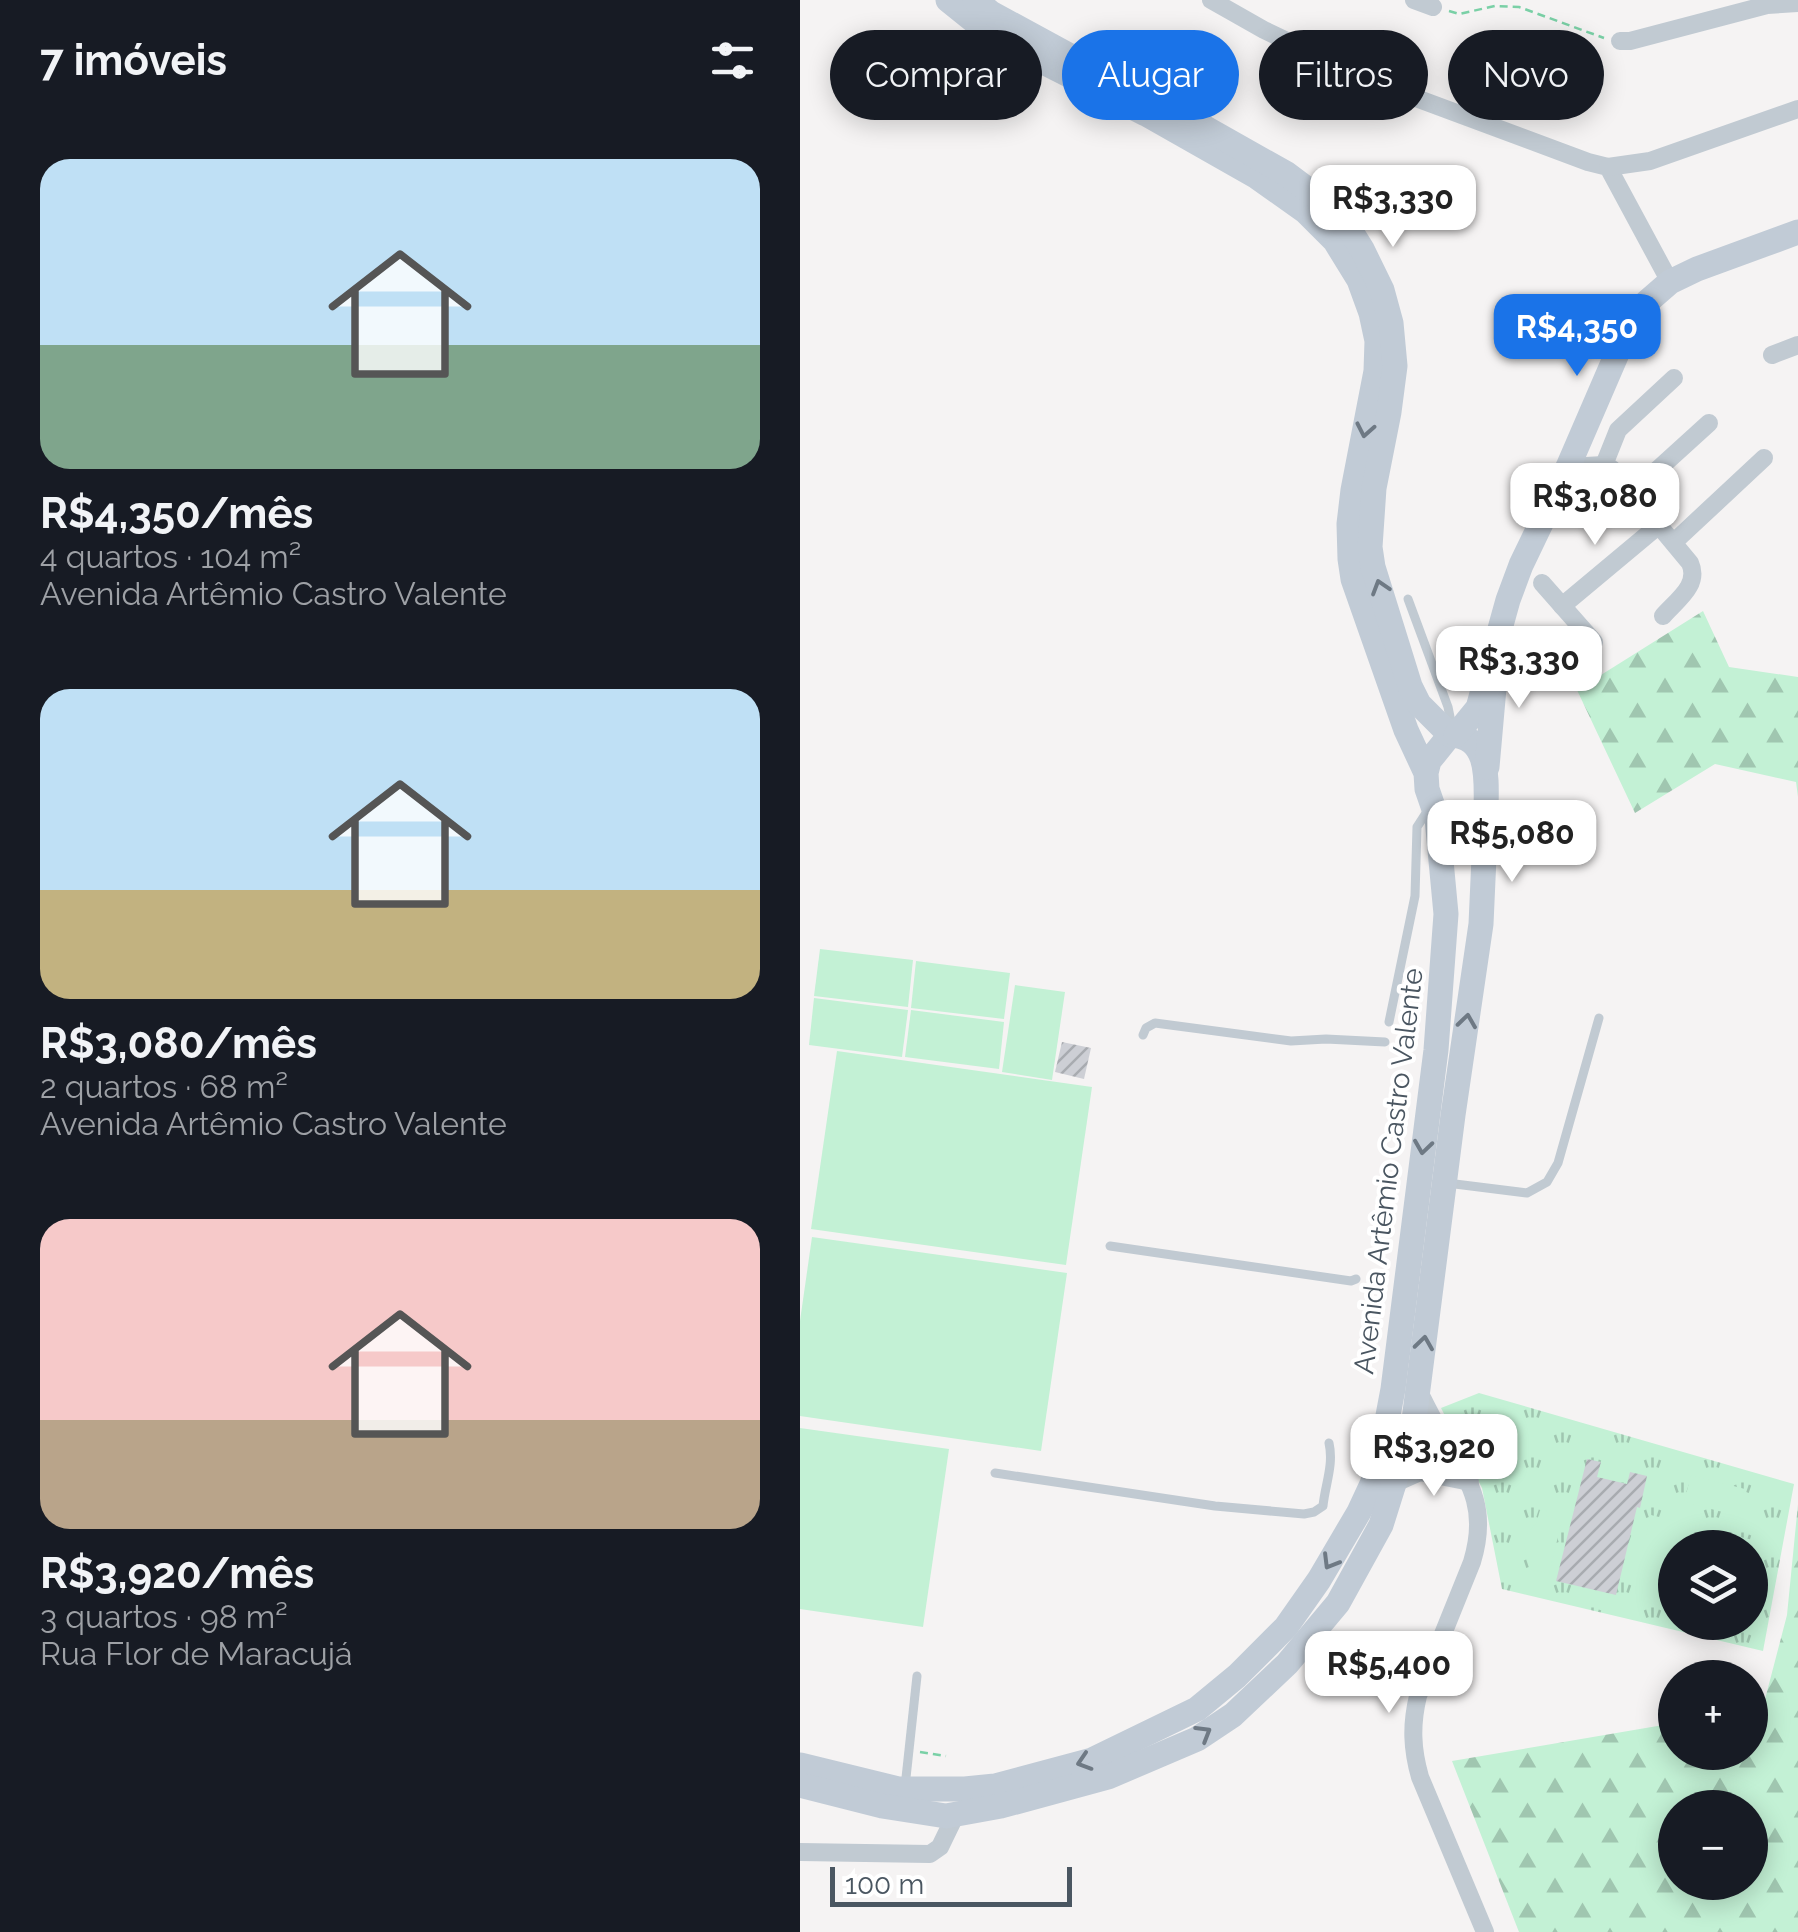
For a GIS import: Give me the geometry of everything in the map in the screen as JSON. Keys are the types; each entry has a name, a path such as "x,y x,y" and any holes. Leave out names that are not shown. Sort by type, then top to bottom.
{"main road":[{"path":"948,0 994,37 1146,114 1257,177 1304,211 1336,241 1359,280 1376,341 1376,371 1349,524 1350,559 1360,601 1406,730 1426,773 1434,811 1454,827 1462,828 1476,823 1486,813"},
{"path":"975,0 991,13 1286,174 1347,225 1382,290 1396,366 1374,488 1370,534 1373,567 1419,704 1453,735 1473,745 1487,766"},
{"path":"1426,773 1429,762 1478,708 1508,600 1522,565 1629,329 1647,302 1670,282 1696,269 1798,232"},
{"path":"800,1784 882,1806 951,1815 1001,1806 1108,1777 1197,1739 1233,1715 1287,1664 1338,1604 1380,1526 1414,1420 1481,924 1494,653"},
{"name":"Avenida Artêmio Castro Valente","path":"800,1764 904,1790 995,1786 1092,1760 1197,1709 1238,1676 1286,1627 1319,1580 1359,1512 1379,1464 1404,1322 1436,1050 1446,914 1434,811"}],"street":[{"path":"1211,0 1373,82 1608,167 1650,161 1798,109"},
{"path":"1414,0 1433,7"},
{"path":"1620,42 1767,5 1798,3"},
{"path":"1608,167 1670,282"},
{"path":"1772,355 1798,345"},
{"path":"1604,465 1618,430 1674,378"},
{"path":"1633,492 1710,423"},
{"path":"1674,542 1764,458"},
{"path":"1568,467 1604,465 1612,469 1690,563 1693,580 1663,616"},
{"path":"1562,606 1659,526"},
{"path":"1542,583 1594,642"},
{"path":"1418,1390 1470,1482 1478,1542 1418,1696 1413,1717 1414,1756 1485,1932"},
{"path":"1394,1484 1420,1472 1470,1482"},
{"path":"800,1852 930,1854 940,1848 951,1815"}],"lane":[{"path":"1408,600 1448,708 1453,735"},
{"path":"1389,1022 1414,906 1417,827 1434,811"},
{"path":"1445,1182 1528,1193 1547,1182 1558,1163 1599,1018"},
{"path":"1143,1035 1155,1023 1291,1041 1385,1042"},
{"path":"1110,1246 1351,1282 1356,1279"},
{"path":"995,1473 1215,1506 1304,1514 1324,1506 1330,1443"},
{"path":"904,1790 917,1676"}],"path":[{"path":"1433,7 1459,14 1494,6 1518,7 1620,42"},
{"path":"908,1750 946,1756"}],"green space":[{"path":"1703,611 1729,667 1798,677 1798,797 1796,782 1715,764 1635,813 1577,690"},
{"path":"820,949 913,960 908,1007 814,996"},
{"path":"916,961 1010,973 1004,1019 911,1008"},
{"path":"1015,985 1065,992 1052,1080 1002,1072"},
{"path":"814,998 908,1010 902,1057 809,1045"},
{"path":"911,1010 1004,1022 999,1069 905,1057"},
{"path":"837,1051 1092,1087 1066,1265 811,1229"},
{"path":"812,1237 1067,1273 1041,1451 800,1416 800,1321"},
{"path":"1479,1393 1794,1484 1768,1624 1768,1530 1658,1530 1658,1626 1502,1589 1482,1488 1441,1408"},
{"path":"800,1428 949,1449 923,1627 800,1609"},
{"path":"1691,1475 1745,1489 1738,1516 1684,1502"},
{"path":"1798,1504 1798,1932 1519,1932 1452,1761 1658,1726 1658,1770 1768,1770 1768,1688 1787,1615"},
{"path":"1540,1510 1562,1520 1549,1574 1530,1569 1525,1551 1525,1539"},
{"path":"1651,1515 1712,1530 1658,1530 1658,1583 1636,1577"},
{"path":"1717,1640 1765,1640 1763,1651"}],"building":[{"path":"1062,1042 1091,1048 1084,1079 1055,1072"},
{"path":"1587,1459 1601,1462 1597,1477 1627,1484 1630,1472 1647,1476 1616,1595 1556,1581"}]}
